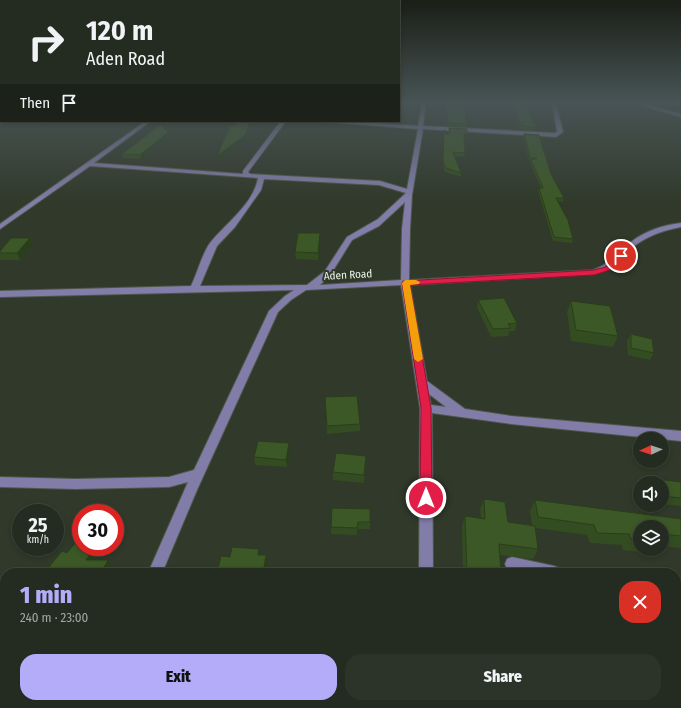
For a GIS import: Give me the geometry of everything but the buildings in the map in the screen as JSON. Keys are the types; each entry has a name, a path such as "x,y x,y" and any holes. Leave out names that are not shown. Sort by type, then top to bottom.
{"street":[{"path":"0,227 128,136"},
{"path":"248,176 245,172 272,136"},
{"path":"420,136 409,194 406,229 405,283 426,408 426,568"},
{"path":"89,164 380,184 409,194"},
{"path":"194,290 213,244 232,225 259,189 261,177"},
{"path":"274,311 288,298 321,282 348,240 377,224 409,194"},
{"name":"Aden Road","path":"0,294 306,288 594,272 608,269 628,247 649,235 665,227 681,225"},
{"path":"157,568 198,474 274,311 277,294 272,288"},
{"path":"422,384 462,412"},
{"path":"426,408 511,420 681,436"},
{"path":"0,482 75,484 169,482 198,474"},
{"path":"512,564 531,568"}],"slow traffic":[{"path":"416,282 405,283 418,359"}],"route":[{"path":"426,498 426,408 405,283 594,272 608,269 621,256"}]}
